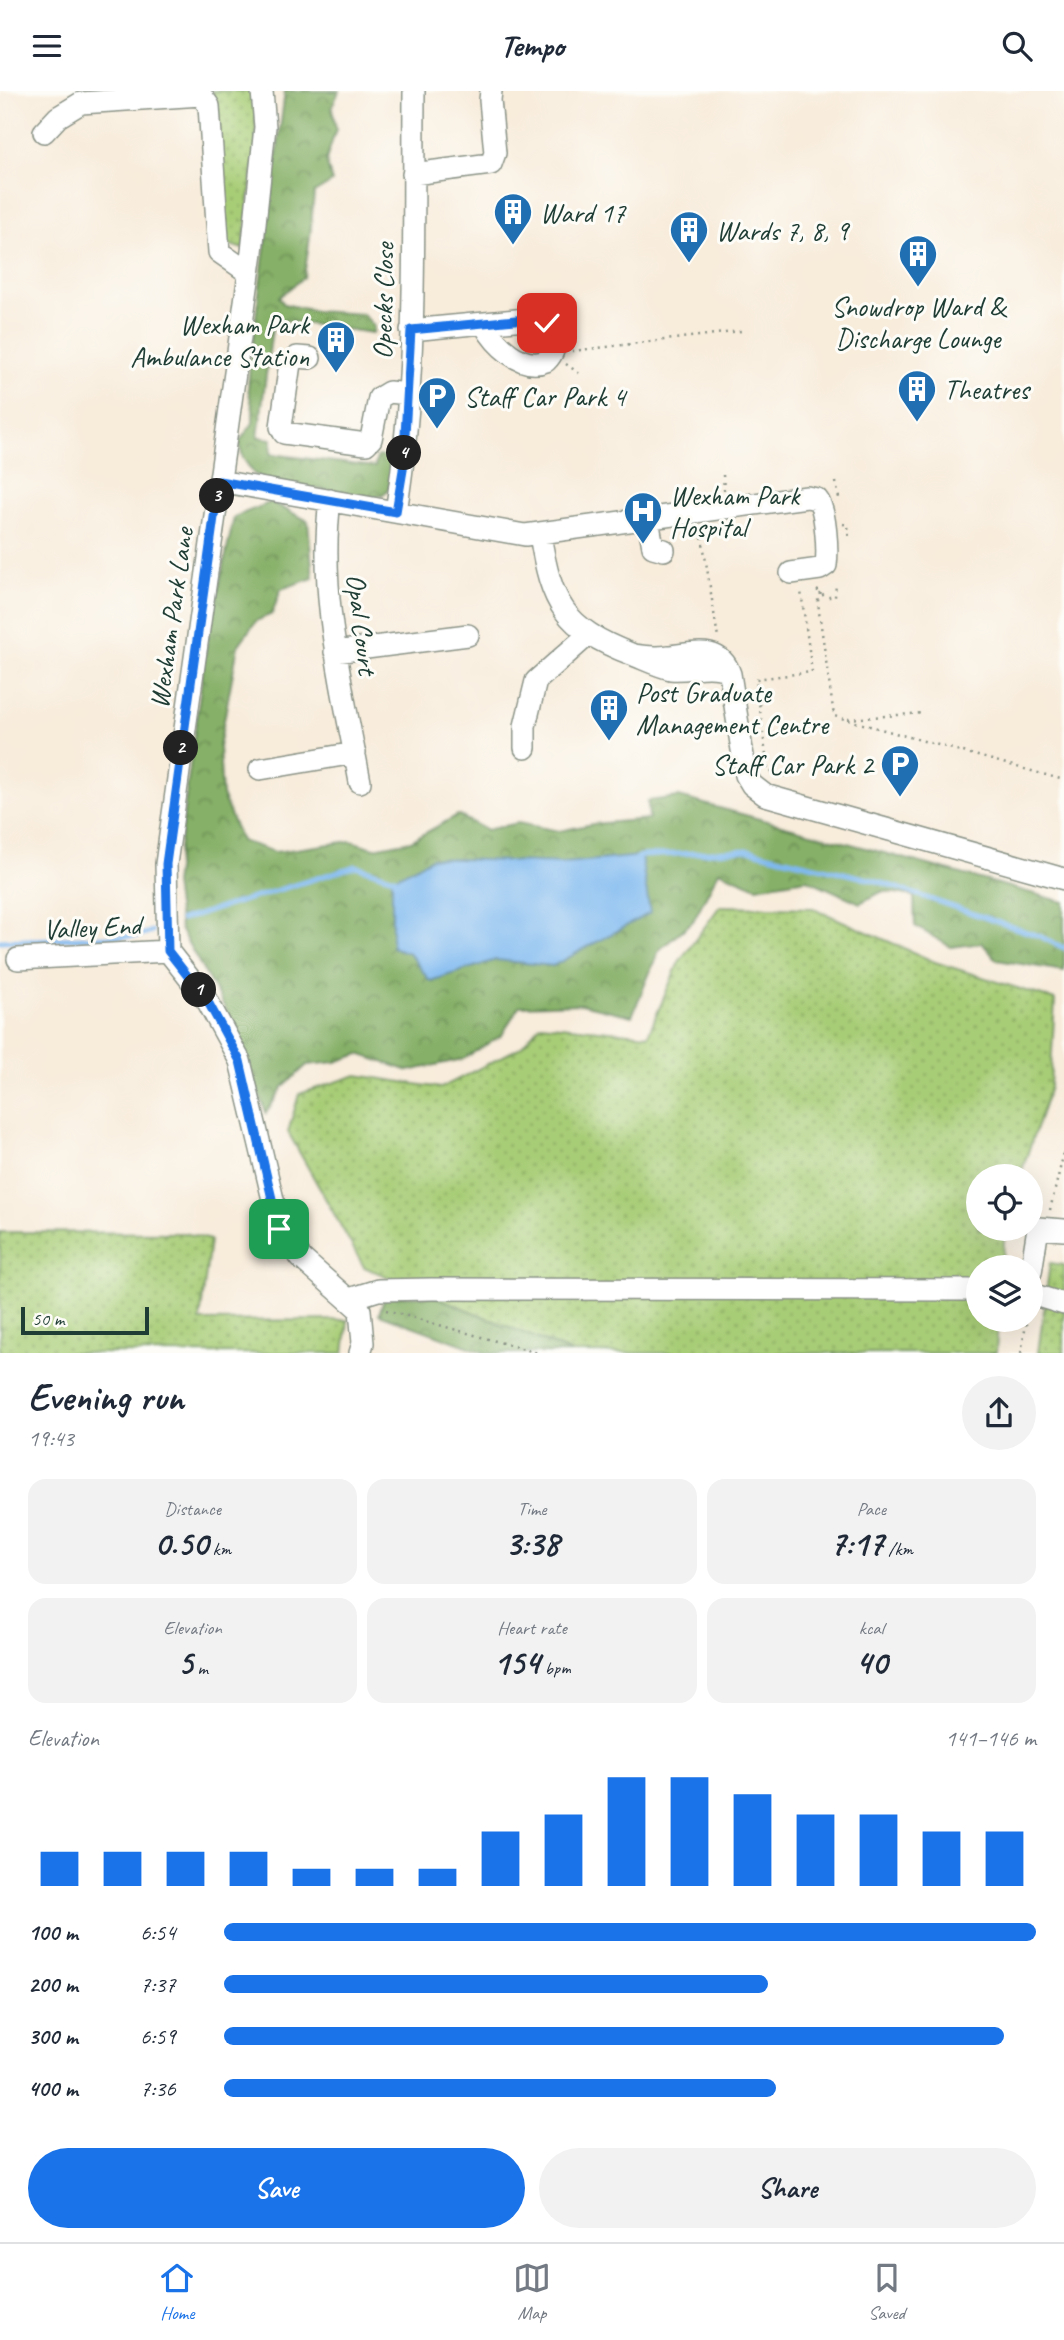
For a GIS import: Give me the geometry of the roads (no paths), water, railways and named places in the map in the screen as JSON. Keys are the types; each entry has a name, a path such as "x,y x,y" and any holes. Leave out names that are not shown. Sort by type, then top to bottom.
{"street":[{"name":"Wexham Park Lane","path":"262,91 265,127"},
{"name":"Wexham Park Lane","path":"168,951 166,864 272,91"},
{"name":"Opecks Close","path":"396,512 403,470 411,330 414,91"},
{"path":"413,174 491,164 495,153 491,91"},
{"path":"44,132 58,117 81,103 201,95 209,106 219,252 249,273"},
{"path":"411,330 536,318 544,320 554,334 552,354 541,363 522,360 497,344 484,324"},
{"path":"310,358 297,357 289,363 281,427 284,433 366,444 371,439 376,407 381,395 389,392 408,394"},
{"path":"219,481 515,534 540,534 807,497 817,499 822,508 826,565 796,579"},
{"name":"Opal Court","path":"330,500 326,533 327,585 335,652 360,782"},
{"path":"648,519 653,547 664,551"},
{"path":"540,534 553,593 566,612 589,634 670,668 682,670 712,666 721,668 731,679 746,775 752,785 765,795 1064,879"},
{"path":"525,748 525,726 536,681 589,634"},
{"path":"335,652 468,635"},
{"path":"260,768 355,753"},
{"path":"168,951 208,1002 240,1061 279,1229 301,1258 359,1310 363,1343 360,1353"},
{"name":"Valley End","path":"18,959 168,951"},
{"path":"1034,1255 1038,1228 1064,1230"},
{"path":"349,1299 377,1290 432,1289 966,1290"},
{"path":"1043,1298 1064,1304"}],"water":[{"path":"641,856 650,913 553,966 496,960 430,981 409,953 392,947 392,879 432,858 563,863"}],"waterway":[{"path":"636,859 641,856 748,850 877,881 1039,936 1064,948"},
{"path":"181,920 356,866 397,879"},
{"path":"0,941 138,936 152,931"}],"place":[{"name":"Ward 17","path":"513,246"},
{"name":"Wards 7, 8, 9","path":"689,264"},
{"name":"Snowdrop Ward & Discharge Lounge","path":"918,288"},
{"name":"Wexham Park Ambulance Station","path":"336,374"},
{"name":"Theatres","path":"917,423"},
{"name":"Staff Car Park 4","path":"437,430"},
{"name":"Wexham Park Hospital","path":"643,545"},
{"name":"Post Graduate Management Centre","path":"609,742"},
{"name":"Staff Car Park 2","path":"900,798"}]}
